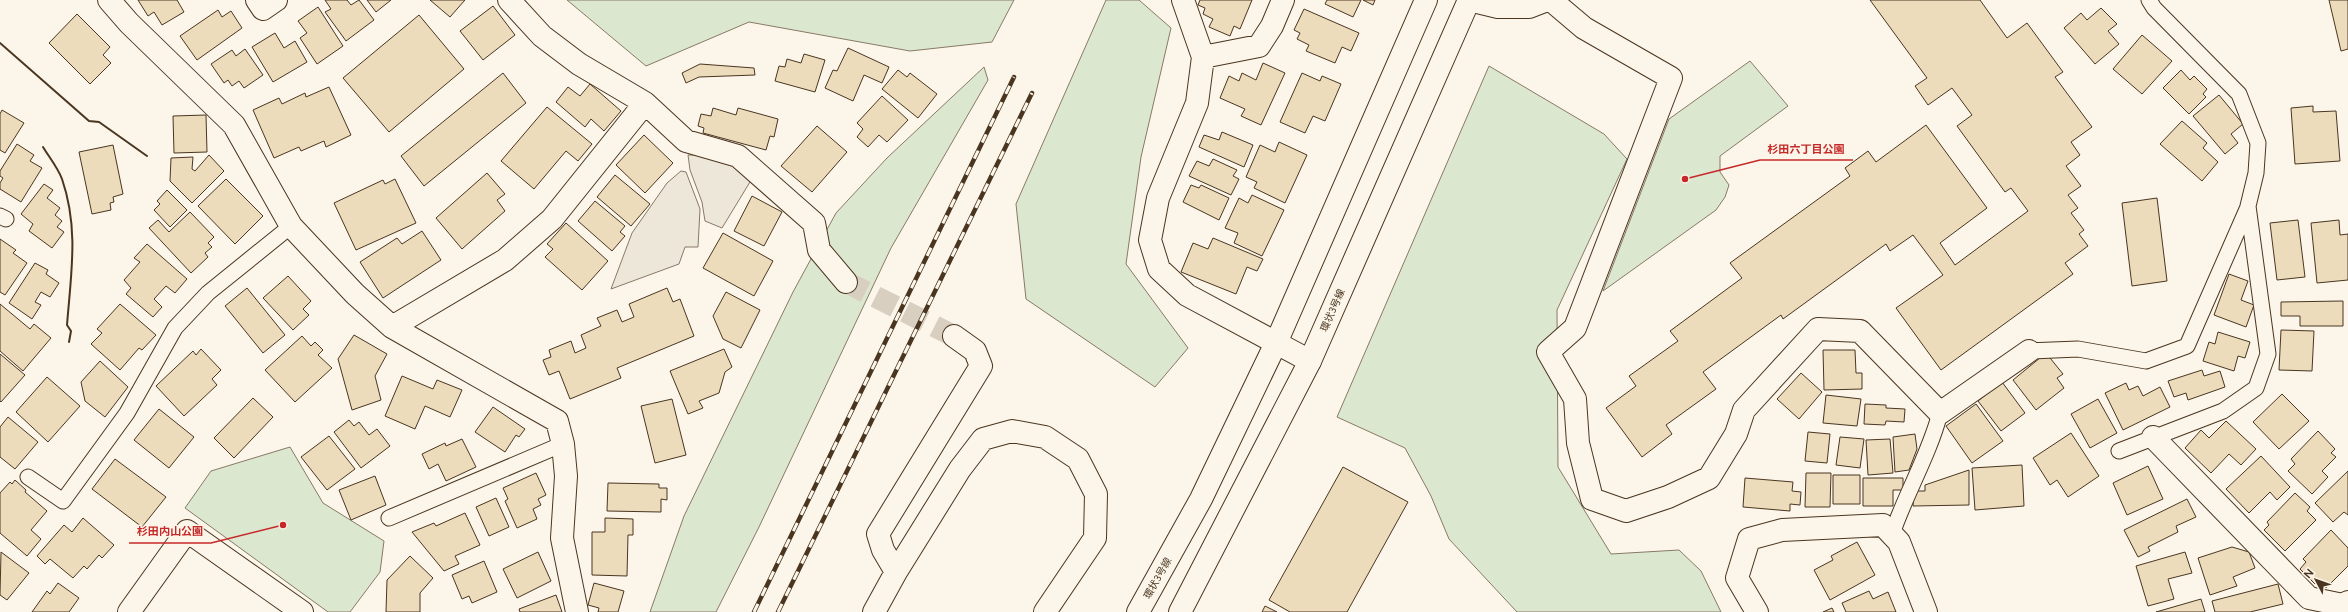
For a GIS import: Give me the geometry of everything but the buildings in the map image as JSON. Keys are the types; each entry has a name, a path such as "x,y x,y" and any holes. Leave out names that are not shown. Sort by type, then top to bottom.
{"street":[{"path":"110,0 129,23 234,125 291,226 355,294 392,327 557,421 563,444 566,476 562,538 577,612"},
{"path":"257,0 263,9 276,0"},
{"path":"509,0 542,36 579,64 645,103 686,141 738,156 814,223 819,250 846,282"},
{"path":"1184,0 1203,57 1197,103 1158,198 1150,240 1159,269 1187,295 1310,361"},
{"path":"1203,57 1259,46 1272,26 1283,0"},
{"name":"環状3号線","path":"1138,612 1201,498 1276,343 1426,0"},
{"path":"1469,0 1498,7 1529,8 1547,0"},
{"name":"環状3号線","path":"1180,612 1310,361 1469,0"},
{"path":"1551,0 1584,28 1671,78 1575,328 1548,352 1575,399 1578,443 1592,499 1626,511 1668,497 1709,478 1736,434 1744,410 1818,329 1860,331 1940,413 2029,351"},
{"path":"392,327 505,260 552,219 645,103"},
{"path":"896,572 883,550 878,534 982,366 975,351 954,336"},
{"path":"874,612 896,572 960,469 983,439 1012,431 1045,437 1078,459 1096,494 1095,538 1045,612"},
{"path":"2152,437 2309,598 2343,605 2348,602"},
{"path":"1757,612 1737,578 1749,539 1782,530 1883,525 1899,542 1926,612"},
{"path":"129,612 187,532 302,612"}],"lane":[{"path":"2029,351 2078,348 2146,362 2187,346 2248,206 2256,173 2258,143 2239,94 2154,8 2150,0"},
{"path":"2119,451 2223,410 2256,388 2268,354 2248,206"},
{"path":"28,477 63,501 127,413 175,328 208,292 291,226"},
{"path":"1892,534 1902,505 1936,427 1940,413"},
{"path":"389,518 563,444"}],"green space":[{"path":"567,0 1014,0 992,42 910,51 749,22 646,66"},
{"path":"1106,0 1139,0 1171,28 1141,157 1126,264 1188,348 1155,387 1026,299 1016,204"},
{"path":"1750,61 1788,106 1720,156 1720,172 1729,185 1725,197 1716,210 1603,291 1669,119"},
{"path":"1489,66 1604,134 1627,159 1557,310 1558,467 1611,554 1679,550 1701,571 1721,612 1517,612 1449,539 1431,496 1405,448 1337,417"},
{"path":"984,67 988,80 891,248 759,527 716,612 650,612 684,516 793,292 836,213 887,158"},
{"path":"290,447 323,503 384,541 380,572 350,612 328,612 185,508 211,471"}],"shaded area":[{"path":"688,155 720,155 753,177 722,228 705,221 702,202 690,170"},
{"path":"681,171 686,172 700,209 698,247 685,247 679,264 611,289 632,233 667,183"}],"tunnel":[{"path":"846,282 954,336"}],"railway":[{"path":"754,612 1014,77"},
{"path":"778,612 1032,93"}],"wall":[{"path":"0,43 89,121 99,122 147,156"},
{"path":"43,147 62,179 71,215 72,269 67,325 71,331 69,342"}],"place":[{"name":"杉田六丁目公園","path":"1685,179"},
{"name":"杉田内山公園","path":"283,525"}]}
